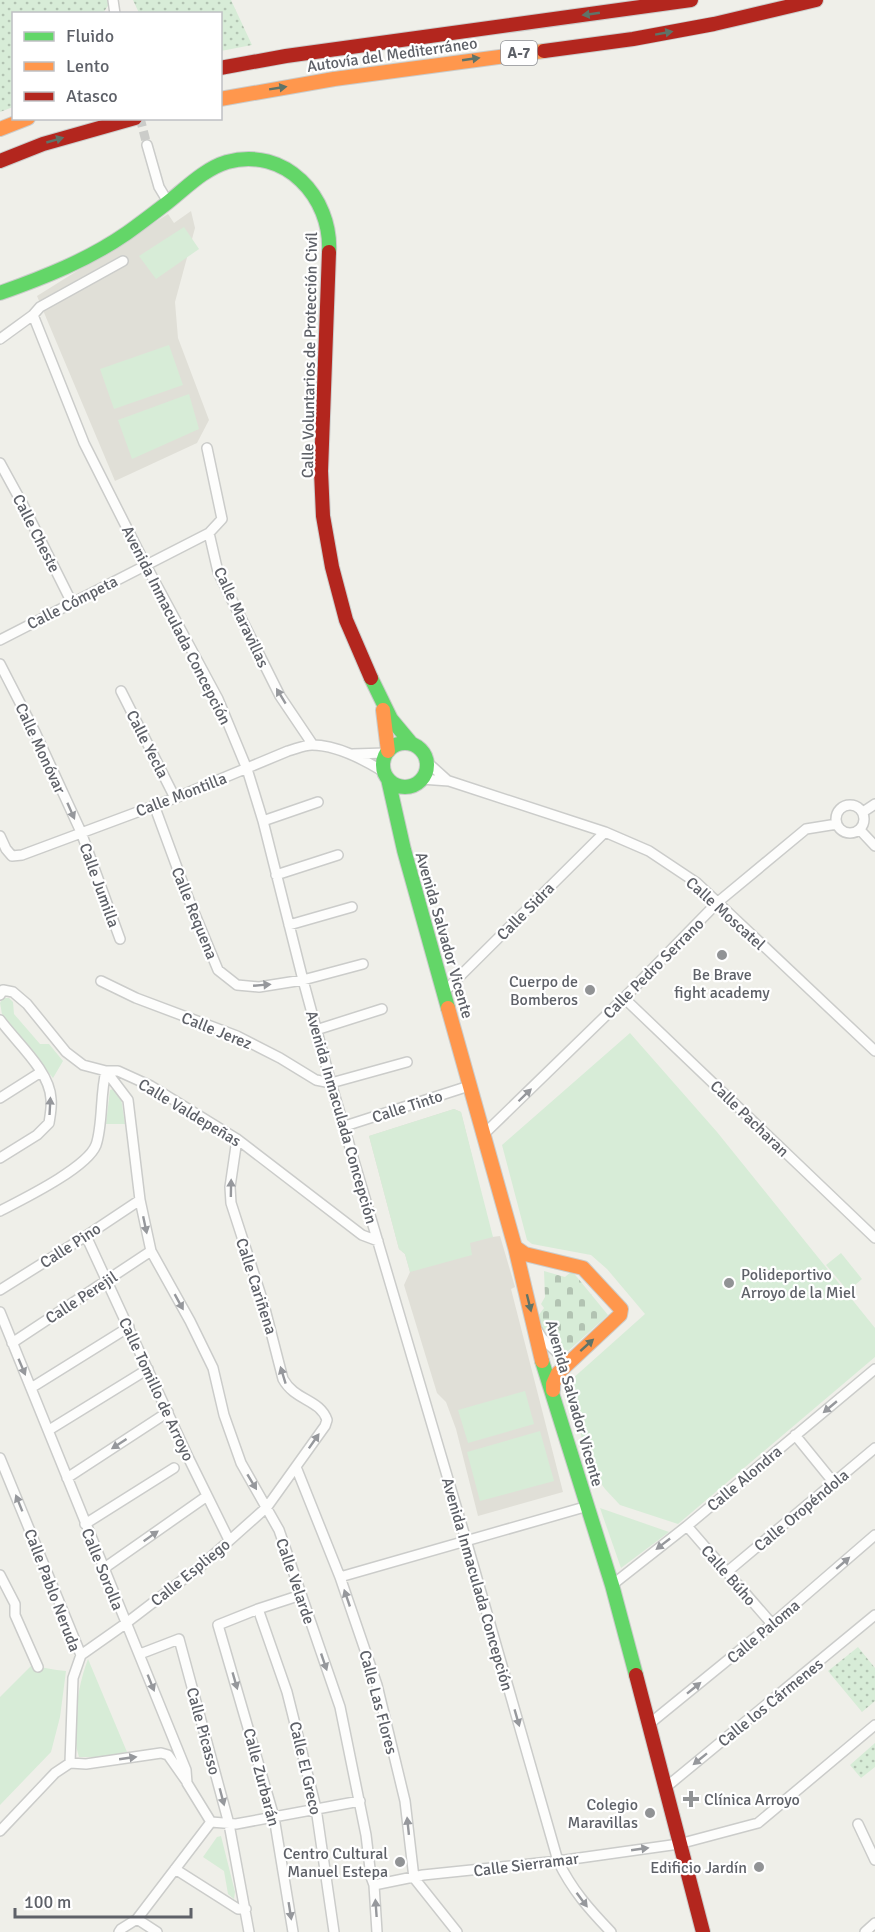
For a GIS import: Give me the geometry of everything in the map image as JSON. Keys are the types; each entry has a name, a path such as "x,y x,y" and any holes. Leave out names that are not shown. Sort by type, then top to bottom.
{"main road":[{"name":"Autovía del Mediterráneo","path":"222,68 286,56 691,0"},
{"name":"Autovía del Mediterráneo","path":"222,99 334,79 633,39 714,24 816,0"},
{"path":"0,129 23,120"},
{"path":"0,161 43,144 128,120"},
{"name":"Calle Voluntarios de Protección Civíl","path":"0,293 59,271 86,258 129,231 218,166 231,161 271,163 284,168 296,175 320,201 329,224 330,238 322,432 323,516 340,600 361,657 392,719 411,743"},
{"name":"Calle Voluntarios de Protección Civíl","path":"379,694 387,752"},
{"path":"398,813 402,797 425,774 427,762 422,750 411,743 398,744 387,752 383,765 386,775 398,786 415,783"},
{"name":"Avenida Salvador Vicente","path":"386,775 398,813 404,850 515,1246 543,1366 612,1585 703,1932"},
{"path":"515,1246 525,1254 583,1269 621,1309 620,1315 555,1377 552,1390"}],"street":[{"path":"147,145 159,187 168,202"},
{"path":"0,339 33,315 40,307 123,261"},
{"name":"Avenida Inmaculada Concepción","path":"33,315 84,443 218,699 247,769 263,821 331,1083 558,1861 568,1881 585,1905 611,1932"},
{"path":"207,448 222,519 209,533"},
{"name":"Calle Cheste","path":"0,464 72,603"},
{"name":"Calle Cómpeta","path":"0,640 209,533"},
{"name":"Calle Maravillas","path":"209,533 218,572 280,696 313,745"},
{"name":"Calle Monóvar","path":"0,664 36,732 81,832"},
{"name":"Calle Yecla","path":"122,691 175,798"},
{"name":"Calle Montilla","path":"0,836 12,856 22,855 175,798 288,751 313,745 351,754 387,752"},
{"name":"Calle Montilla","path":"351,754 386,775"},
{"name":"Calle Moscatel","path":"427,762 449,781 604,832 648,851 697,884 718,902 875,1051"},
{"name":"Calle Moscatel","path":"415,783 449,781"},
{"path":"263,821 318,802"},
{"path":"863,812 875,804"},
{"name":"Calle Requena","path":"154,805 189,900 218,969 237,985 258,987 303,980 363,964"},
{"path":"847,806 856,806 863,812 864,821 860,830 852,834 843,831 837,824 839,811 847,806"},
{"name":"Calle Pedro Serrano","path":"483,1135 624,998 718,902 806,829 837,824"},
{"path":"860,830 875,846"},
{"name":"Calle Jumilla","path":"81,832 120,939"},
{"name":"Calle Sidra","path":"445,991 604,832"},
{"path":"276,874 338,855"},
{"path":"289,925 352,907"},
{"name":"Calle Jerez","path":"101,981 136,998 237,1036 316,1080 331,1083"},
{"name":"Calle Valdepeñas","path":"2,992 13,992 27,1004 66,1052 83,1065 106,1071 118,1071 151,1086 237,1139 362,1235 378,1241"},
{"name":"Calle Pacharan","path":"624,998 875,1238"},
{"path":"316,1030 382,1009"},
{"path":"0,1020 47,1081 51,1098 49,1123 37,1135 0,1158"},
{"path":"331,1083 406,1062"},
{"path":"106,1071 128,1100 140,1200"},
{"path":"0,1211 57,1179 91,1156 97,1143 106,1071"},
{"path":"0,1098 41,1072"},
{"name":"Calle Tinto","path":"345,1126 470,1086"},
{"name":"Calle Cariñena","path":"237,1139 230,1187 231,1203 264,1305 283,1379 289,1389 325,1413"},
{"name":"Calle Pino","path":"0,1290 140,1200"},
{"name":"Calle Velarde","path":"140,1200 151,1251 213,1368 224,1415 240,1463 279,1530 340,1707 360,1801 374,1885 374,1931"},
{"name":"Calle Tomillo de Arroyo","path":"86,1236 229,1540"},
{"name":"Calle Perejil","path":"12,1343 151,1251"},
{"name":"Calle Sorolla","path":"0,1312 125,1624 140,1654 186,1770 187,1783 211,1822"},
{"path":"535,1325 542,1338 568,1363"},
{"path":"31,1388 129,1327"},
{"path":"49,1430 148,1369"},
{"name":"Calle Alondra","path":"612,1585 687,1526 875,1369"},
{"path":"68,1478 168,1412"},
{"name":"Calle Espliego","path":"81,1654 125,1624 267,1507 325,1426 327,1420 325,1413"},
{"path":"795,1435 834,1483"},
{"name":"Calle Oropéndola","path":"727,1572 875,1448"},
{"name":"Calle Pablo Neruda","path":"0,1458 81,1654 73,1678 70,1763"},
{"name":"Calle Las Flores","path":"296,1467 340,1577 377,1685 405,1801 414,1878"},
{"path":"85,1524 174,1468"},
{"path":"103,1569 207,1496"},
{"path":"340,1577 588,1506"},
{"name":"Calle Búho","path":"687,1526 772,1624"},
{"name":"Calle Paloma","path":"648,1725 772,1624 875,1535"},
{"path":"0,1575 15,1604 15,1615 38,1666"},
{"path":"258,1609 302,1595"},
{"name":"Calle Zurbarán","path":"258,1609 218,1625 274,1817 293,1932"},
{"name":"Calle El Greco","path":"258,1609 287,1692 316,1808 334,1932"},
{"name":"Calle los Cármenes","path":"664,1788 875,1616"},
{"name":"Calle Picasso","path":"140,1654 179,1639 229,1824 249,1932"},
{"name":"Calle Sierramar","path":"374,1885 423,1875 558,1861 679,1844 758,1823 875,1725"},
{"path":"0,1831 55,1773 70,1763 86,1764 161,1753 168,1755 187,1783"},
{"path":"119,1932 137,1919 211,1822 236,1824 360,1801"},
{"path":"858,1824 875,1860"},
{"path":"175,1869 238,1909 246,1909"},
{"path":"414,1878 457,1932"},
{"path":"137,1919 157,1932"},
{"path":"865,1932 875,1923"}],"shaded area":[{"path":"191,211 195,228 175,302 178,338 209,420 197,443 115,481 37,296 168,214 174,223"},
{"path":"454,1109 461,1112 492,1237 500,1236 515,1287 511,1289 563,1492 478,1516 456,1429 446,1402 437,1393 404,1285 410,1272 405,1254 399,1249 369,1136"}],"green space":[{"path":"0,0 112,0 104,12 12,12 12,107 0,112"},
{"path":"133,0 231,0 252,45 222,51 222,12 139,12"},
{"path":"184,227 199,249 156,279 139,256"},
{"path":"169,345 183,385 114,409 100,369"},
{"path":"189,394 199,429 132,459 118,420"},
{"path":"3,998 9,998 13,1002 14,1014 40,1044 49,1044 63,1061 53,1078 2,1014 0,1003"},
{"name":"Polideportivo Arroyo de la Miel","path":"630,1033 717,1132 875,1328 875,1357 678,1524 620,1505 605,1489 590,1468 573,1405 571,1380 645,1314 607,1269 591,1255 532,1244 527,1240 502,1145"},
{"path":"113,1089 121,1098 125,1124 106,1124 110,1090"},
{"path":"454,1109 461,1112 493,1237 470,1243 472,1255 410,1272 405,1254 399,1249 369,1136"},
{"path":"841,1253 862,1279 848,1291 826,1265"},
{"path":"544,1271 565,1277 572,1271 608,1315 567,1352 541,1327 538,1316 544,1308 541,1304 545,1297"},
{"path":"525,1391 534,1424 468,1443 458,1410"},
{"path":"540,1431 554,1481 480,1501 467,1452"},
{"path":"600,1508 669,1532 621,1568"},
{"path":"858,1647 875,1668 875,1701 862,1712 828,1671"},
{"path":"88,1659 127,1752 102,1757 79,1757 75,1734 76,1708"},
{"path":"31,1666 66,1671 60,1717 51,1752 0,1805 0,1697"},
{"path":"875,1743 875,1767 861,1778 850,1765"},
{"path":"221,1836 235,1892 234,1899 228,1894 224,1871 203,1857 217,1837"}],"tunnel":[{"path":"141,120 147,145"}],"traffic: fast":[{"path":"0,293 50,274 97,252 132,229 211,169 227,162 248,159 268,162 286,169 301,180 313,195 322,212 328,232 329,252"},
{"path":"371,678 391,719 411,743"},
{"path":"405,743 421,749 427,765 421,781 405,787 389,781 383,765 389,749 405,743"},
{"path":"388,779 404,850 448,1008"},
{"path":"542,1361 612,1585 636,1675"}],"traffic: slow":[{"path":"222,99 334,79 544,51"},
{"path":"0,129 23,120"},
{"path":"383,710 388,751"},
{"path":"448,1008 515,1247 542,1361"},
{"path":"515,1247 525,1254 583,1268 621,1309 620,1315 558,1373 553,1390"}],"traffic: jam":[{"path":"222,68 286,56 691,0"},
{"path":"544,51 633,39 714,24 816,0"},
{"path":"0,161 43,144 128,120"},
{"path":"329,252 321,471 323,516 332,567 346,620 371,678"},
{"path":"636,1675 703,1932"}],"place":[{"name":"Be Brave fight academy","path":"722,955"},
{"name":"Cuerpo de Bomberos","path":"590,990"},
{"name":"Polideportivo Arroyo de la Miel","path":"729,1283"},
{"name":"Clínica Arroyo","path":"691,1799"},
{"name":"Colegio Maravillas","path":"650,1813"},
{"name":"Centro Cultural Manuel Estepa","path":"400,1862"},
{"name":"Edificio Jardín","path":"759,1867"}]}
